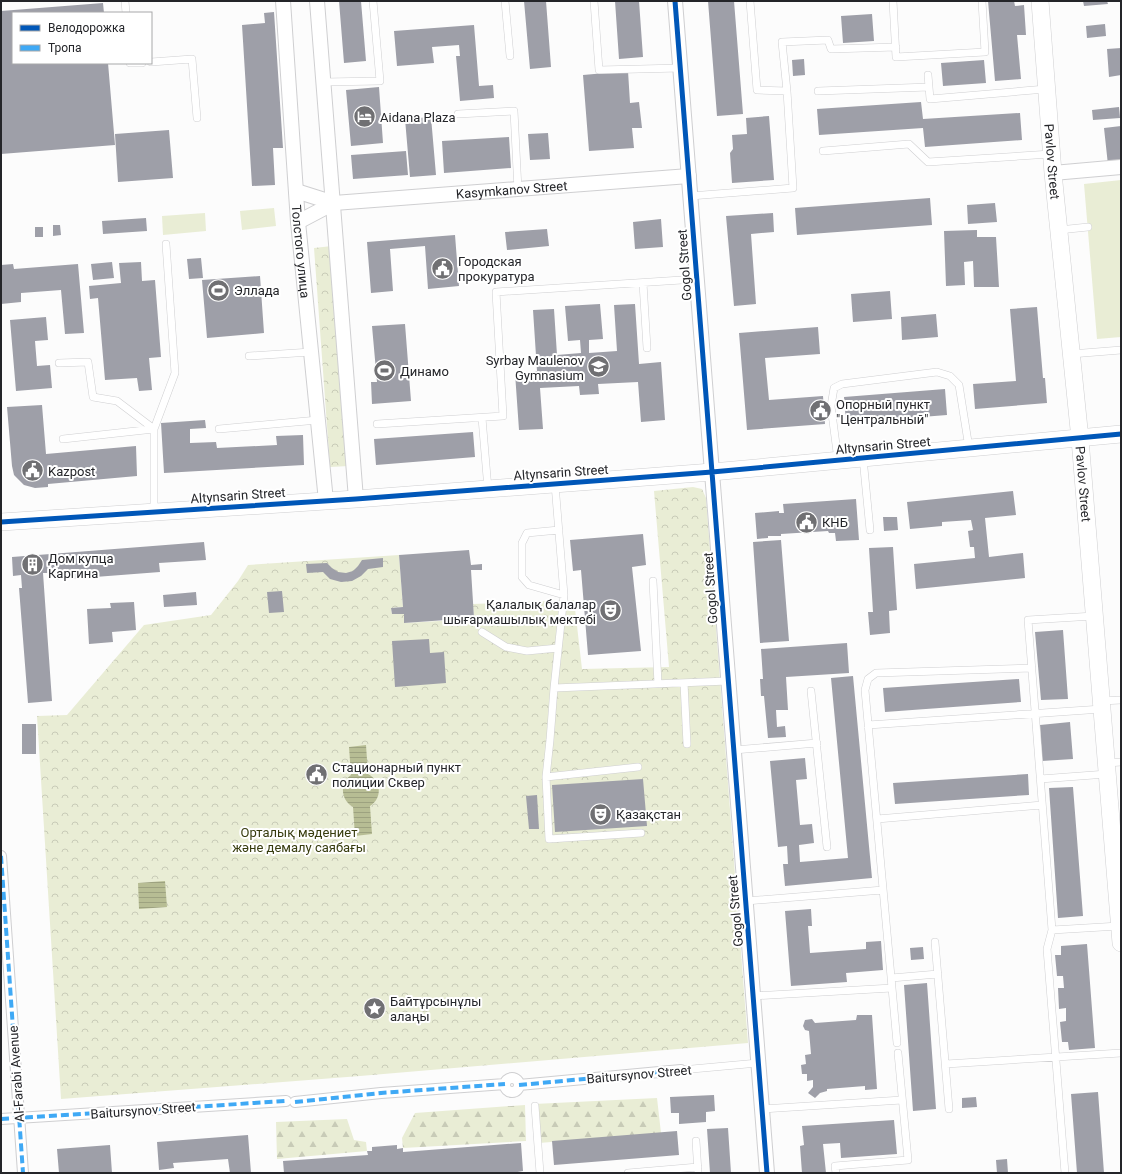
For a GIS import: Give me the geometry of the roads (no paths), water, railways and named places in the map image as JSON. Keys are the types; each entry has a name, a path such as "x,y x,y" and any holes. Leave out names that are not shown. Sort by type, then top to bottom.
{"street":[{"name":"Толстого улица","path":"283,1 298,222 326,501"},
{"path":"316,1 334,203 356,499"},
{"name":"Gogol Street","path":"675,1 767,1173"},
{"name":"Pavlov Street","path":"1040,1 1051,154 1080,439 1102,705 1112,766 1120,933"},
{"path":"1053,173 1121,167"},
{"name":"Kasymkanov Street","path":"296,191 334,203 689,176"},
{"name":"Kasymkanov Street","path":"298,222 334,203"},
{"name":"Altynsarin Street","path":"1,522 356,499 712,472 1121,434"},
{"name":"Al-Farabi Avenue","path":"1,856 24,1173"},
{"name":"Baitursynov Street","path":"1,1119 290,1101 505,1084 508,1079 512,1077 516,1079 519,1085 681,1070"}],"lane":[{"path":"125,1 126,12"},
{"path":"324,82 380,81 373,1"},
{"path":"505,1 510,56"},
{"path":"594,1 599,70 680,68"},
{"path":"750,1 756,90 787,91"},
{"path":"893,1 896,57 985,52 982,1"},
{"path":"690,196 793,188 787,91 782,42 828,40 831,49 896,47"},
{"path":"152,62 192,59 197,118"},
{"path":"928,75 930,99 1046,89"},
{"path":"818,91 929,87"},
{"path":"458,114 514,111 518,190"},
{"path":"823,151 909,144 928,162 1051,154"},
{"path":"1058,230 1088,227"},
{"path":"154,512 154,429 176,372 166,244"},
{"path":"377,424 503,416 496,292 696,279"},
{"path":"643,282 647,348"},
{"path":"1071,354 1121,350"},
{"path":"249,356 311,352"},
{"path":"59,363 88,362 93,397 117,401 154,429"},
{"path":"838,460 831,406 834,388 842,384 937,372 950,376 959,385 969,449"},
{"path":"482,418 488,489"},
{"path":"219,429 318,420"},
{"path":"63,439 154,429"},
{"path":"863,458 870,530"},
{"path":"555,484 564,595 546,777 548,839 641,832"},
{"path":"559,530 527,533 522,543 522,577 529,585 564,595"},
{"path":"653,581 658,684"},
{"path":"1065,1173 1047,949 1052,930 1028,620 1094,616"},
{"path":"482,632 506,647 527,651 558,648"},
{"path":"897,1043 865,690 868,679 876,673 1032,668"},
{"path":"554,688 728,681"},
{"path":"684,683 687,744"},
{"path":"811,691 827,847"},
{"path":"868,726 1036,714 1102,705 1121,700"},
{"path":"734,750 817,743"},
{"path":"1040,779 1112,766"},
{"path":"546,777 638,767"},
{"path":"877,819 1042,805"},
{"path":"746,901 883,890"},
{"path":"1052,930 1120,933"},
{"path":"935,942 949,1109"},
{"path":"891,978 938,974"},
{"path":"753,996 892,988"},
{"path":"836,1173 835,1166 908,1160 898,1053"},
{"path":"946,1064 1121,1053"},
{"name":"Baitursynov Street","path":"681,1070 758,1063"},
{"path":"762,1109 902,1100"},
{"path":"535,1106 540,1173"},
{"path":"628,1173 698,1170 696,1141"}],"place":[{"name":"Aidana Plaza","path":"365,117"},
{"name":"Городская прокуратура","path":"442,268"},
{"name":"Эллада","path":"218,290"},
{"name":"Syrbay Maulenov Gymnasium","path":"599,367"},
{"name":"Динамо","path":"384,371"},
{"name":"Опорный пункт \"Центральный\"","path":"821,411"},
{"name":"Kazpost","path":"33,471"},
{"name":"КНБ","path":"807,522"},
{"name":"Дом купца Каргина","path":"33,565"},
{"name":"Қалалық балалар шығармашылық мектебі","path":"611,611"},
{"name":"Стационарный пункт полиции Сквер","path":"316,774"},
{"name":"Қазақстан","path":"600,814"},
{"name":"Байтұрсынұлы алаңы","path":"375,1008"}],"park label":[{"name":"Орталық мәдениет және демалу саябағы","path":"299,840"}]}
